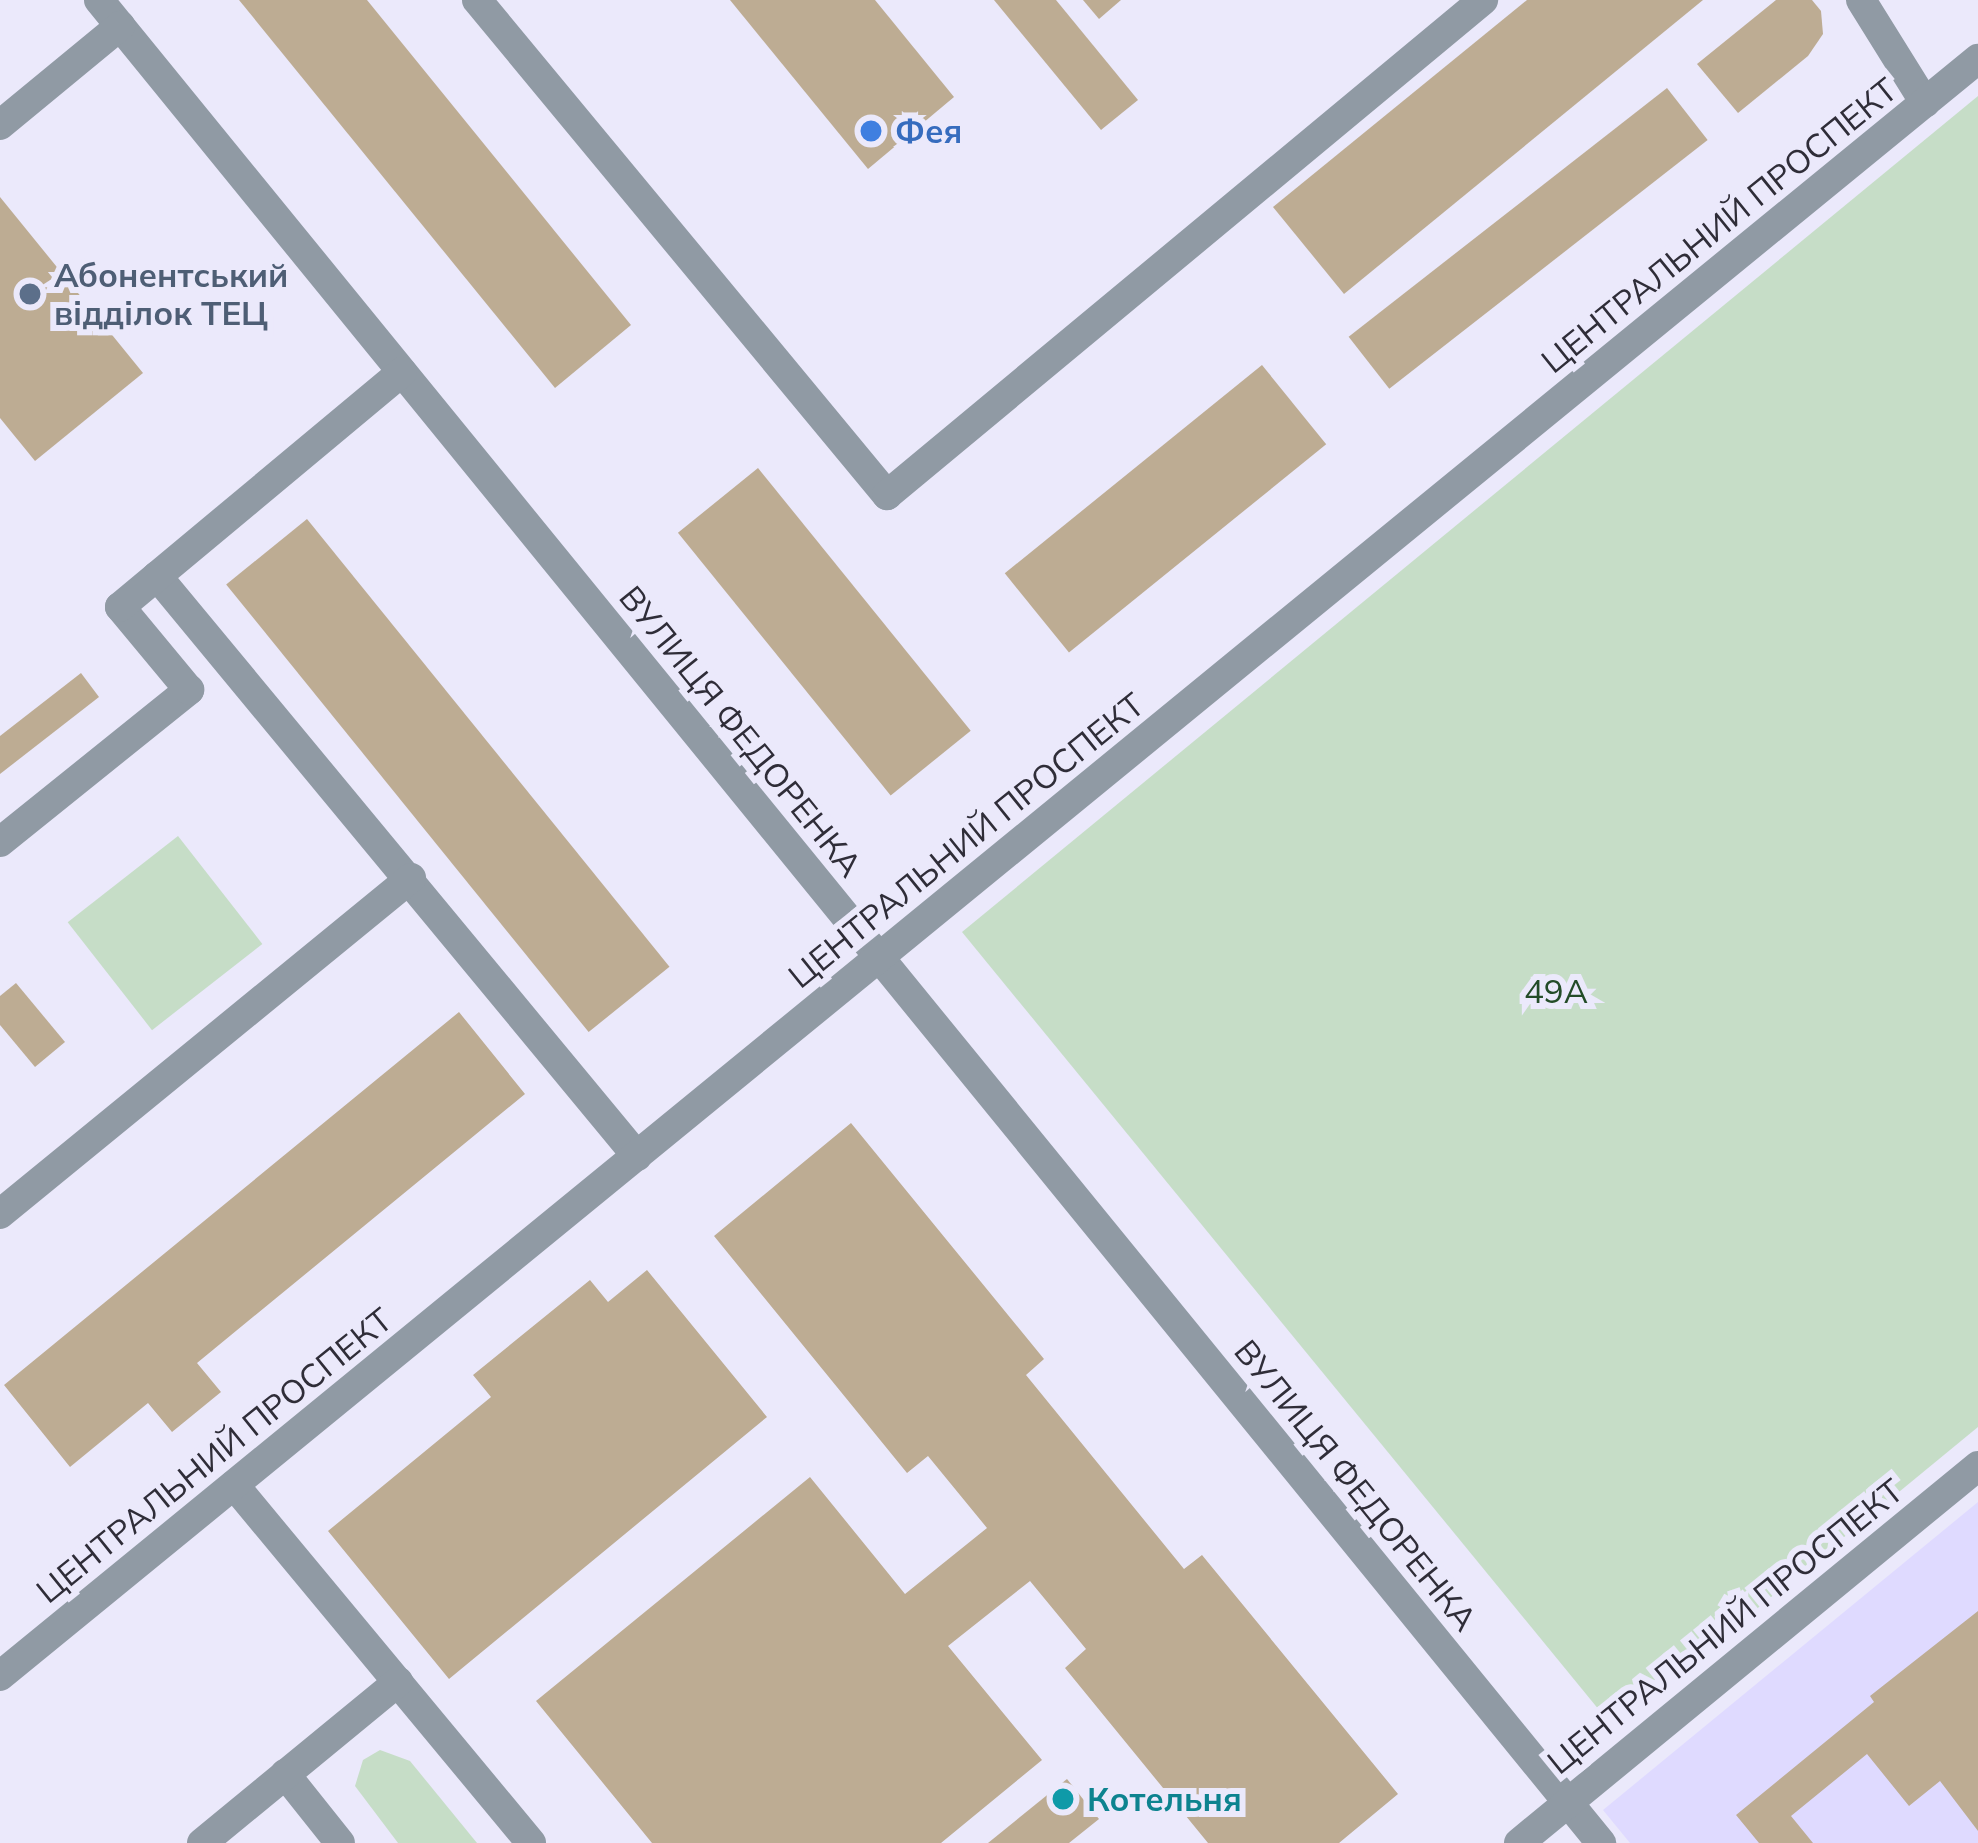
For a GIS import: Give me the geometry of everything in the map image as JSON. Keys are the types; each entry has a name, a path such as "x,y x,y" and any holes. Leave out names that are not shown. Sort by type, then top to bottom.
{"street":[{"name":"ВУЛИЦЯ ФЕДОРЕНКА","path":"99,0 1601,1843"},
{"path":"477,0 887,495 1483,0"},
{"path":"1862,0 1925,103"},
{"path":"0,125 120,26"},
{"name":"ЦЕНТРАЛЬНИЙ ПРОСПЕКТ","path":"0,1676 1978,59"},
{"path":"0,842 189,690 120,607 402,372"},
{"path":"157,576 637,1156"},
{"path":"0,1214 411,878"},
{"name":"ЦЕНТРАЛЬНИЙ ПРОСПЕКТ","path":"1519,1843 1978,1466"},
{"path":"234,1485 531,1843"},
{"path":"202,1843 398,1682"},
{"path":"285,1774 340,1843"}],"shaded area":[{"path":"1978,1502 1978,1843 1630,1843 1603,1810"}],"green space":[{"name":"49А","path":"1978,96 1978,1427 1613,1727 962,932"},
{"path":"178,836 262,944 152,1030 68,922"},
{"path":"380,1750 410,1761 477,1843 398,1843 355,1786 363,1760"}],"building":[{"path":"239,0 367,0 631,325 555,388"},
{"path":"730,0 875,0 954,97 868,169"},
{"path":"994,0 1056,0 1138,100 1101,130"},
{"path":"1083,0 1121,0 1099,19"},
{"path":"1527,0 1703,0 1344,294 1273,207"},
{"path":"1776,0 1812,0 1821,11 1823,34 1808,56 1738,113 1697,64"},
{"path":"1667,88 1708,140 1389,389 1349,337"},
{"path":"0,197 143,373 35,461 0,418"},
{"path":"1262,365 1326,444 1069,653 1005,573"},
{"path":"758,468 971,731 891,795 678,533"},
{"path":"307,519 669,967 589,1032 226,584"},
{"path":"81,673 99,697 0,774 0,736"},
{"path":"16,983 65,1042 35,1067 0,1025 0,996"},
{"path":"459,1012 525,1094 197,1363 221,1392 172,1432 148,1403 70,1467 4,1385"},
{"path":"851,1123 1044,1359 1026,1375 1184,1569 1202,1555 1398,1794 1339,1843 1208,1843 1065,1668 1086,1649 1030,1581 948,1646 1042,1760 941,1843 652,1843 536,1701 810,1477 905,1594 987,1528 928,1456 907,1473 714,1236"},
{"path":"647,1270 767,1417 449,1679 328,1531 491,1397 473,1375 590,1280 608,1302"},
{"path":"1978,1611 1978,1831 1940,1781 1909,1806 1867,1754 1791,1816 1813,1843 1759,1843 1736,1815 1874,1702 1870,1696"},
{"name":"Котельня","path":"1067,1779 1099,1819 1069,1843 988,1843"}],"place":[{"name":"Фея","path":"871,131"},
{"name":"Абонентський відділок ТЕЦ","path":"30,294"},
{"name":"Котельня","path":"1063,1799"}]}
